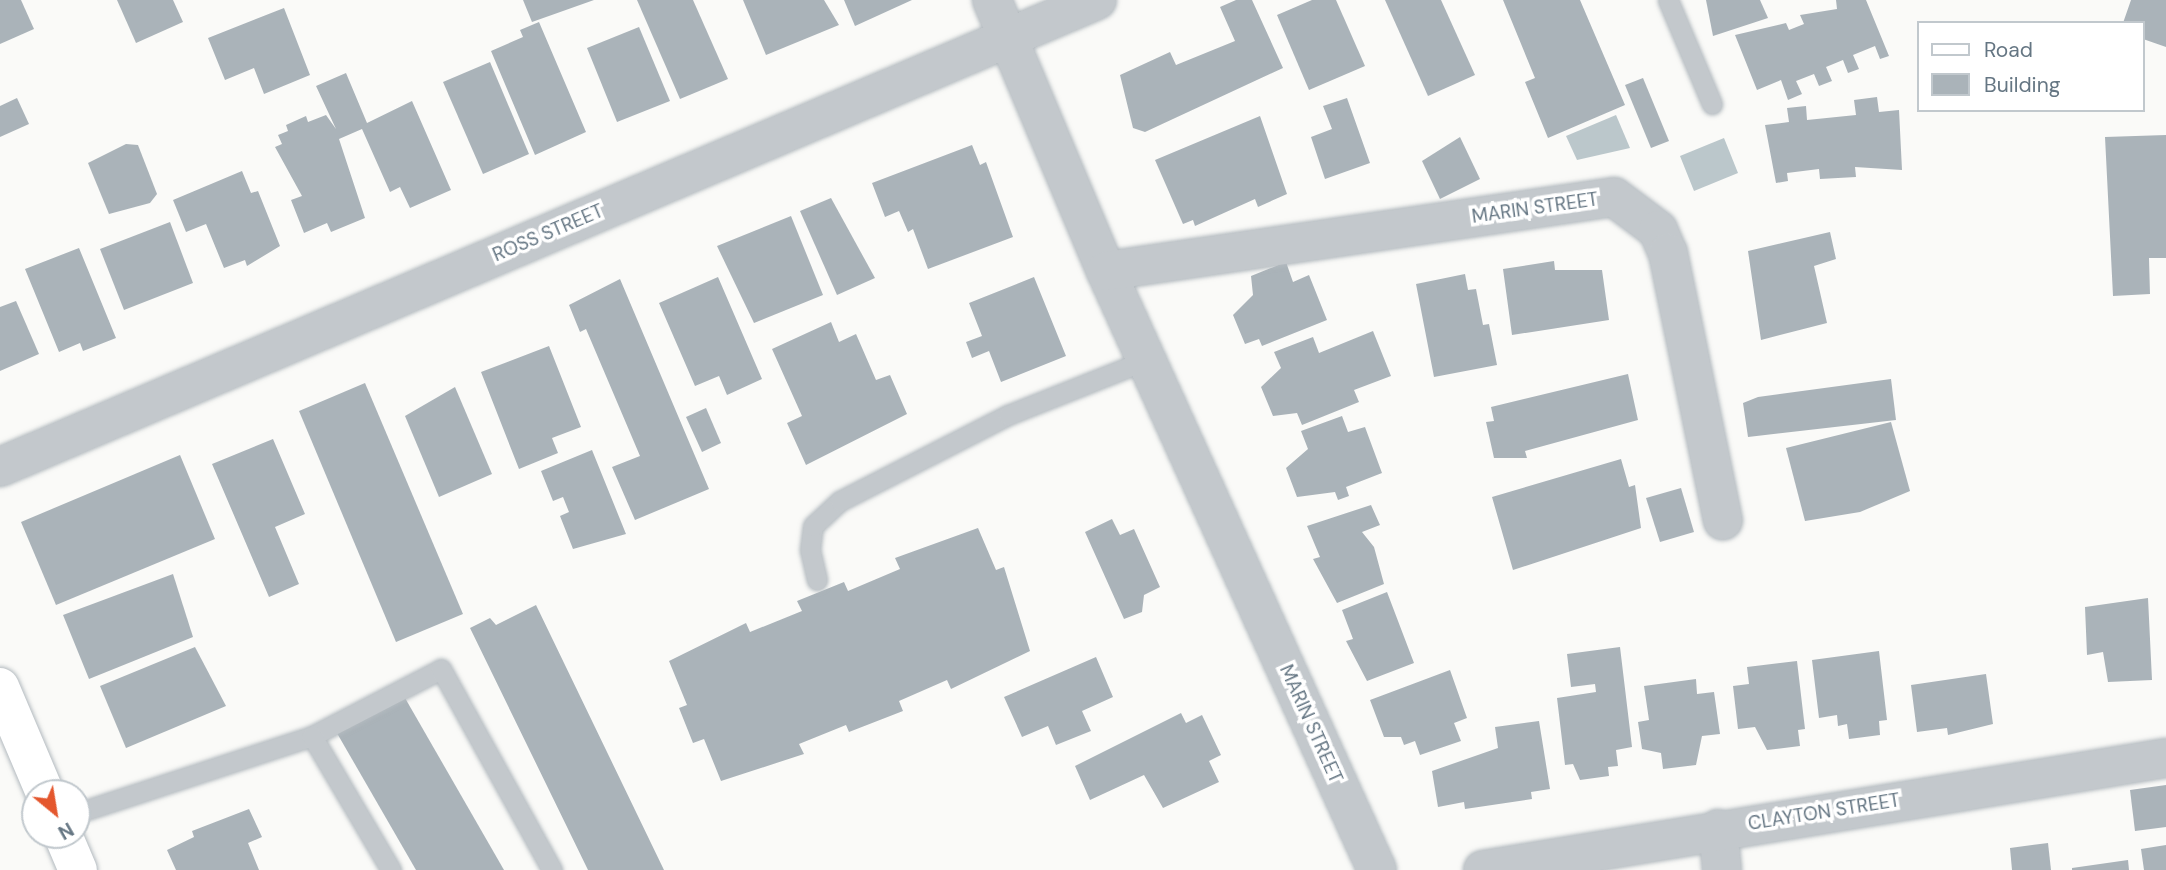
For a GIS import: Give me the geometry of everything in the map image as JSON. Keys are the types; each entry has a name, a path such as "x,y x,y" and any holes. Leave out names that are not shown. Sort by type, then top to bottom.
{"street":[{"name":"MARIN STREET","path":"992,0 1106,271 1377,870"},
{"name":"ROSS STREET","path":"0,467 1097,0"},
{"name":"MARIN STREET","path":"1106,271 1614,197 1658,230 1668,253 1723,520"},
{"path":"0,687 39,779"},
{"name":"CLAYTON STREET","path":"1483,870 1718,829 2166,758"},
{"path":"1718,829 1722,870"},
{"path":"69,849 78,870"}],"lane":[{"path":"1668,0 1712,103"},
{"path":"817,580 810,550 813,526 839,500 1008,415 1146,360"},
{"path":"91,808 312,736 441,668 552,870"},
{"path":"312,736 391,870"}],"shaded area":[{"path":"1616,115 1630,148 1577,160 1566,136"},
{"path":"1724,138 1738,173 1694,191 1680,156"}],"building":[{"path":"0,0 21,0 34,29 0,44"},
{"path":"117,0 173,0 183,22 136,43"},
{"path":"523,0 594,0 532,22"},
{"path":"637,0 693,0 728,79 680,99"},
{"path":"743,0 824,0 839,25 766,55"},
{"path":"844,0 912,0 855,26"},
{"path":"1236,0 1252,0 1283,68 1145,132 1133,128 1120,75 1170,52 1176,65 1235,41 1220,7"},
{"path":"1312,0 1336,0 1365,66 1309,90 1277,15"},
{"path":"1385,0 1441,0 1475,75 1428,96"},
{"path":"1503,0 1580,0 1625,105 1548,138 1525,82 1535,78"},
{"path":"1706,0 1760,0 1768,18 1713,36"},
{"path":"1836,0 1866,0 1889,56 1880,59 1875,46 1853,55 1859,69 1848,73 1843,60 1826,67 1832,81 1819,86 1814,74 1796,81 1802,94 1788,100 1781,80 1757,90 1735,35 1786,23 1789,30 1804,24 1800,15 1837,9"},
{"path":"2131,0 2166,0 2166,47 2145,40 2145,21 2124,21"},
{"path":"284,8 310,75 264,94 254,68 225,80 208,38"},
{"path":"539,22 586,132 535,155 491,51 523,37 520,30"},
{"path":"639,27 670,101 617,122 587,48"},
{"path":"490,62 529,154 483,174 443,82"},
{"path":"346,73 367,123 412,101 451,190 410,208 400,187 390,192 362,129 339,139 365,218 331,232 327,223 304,233 291,200 302,196 275,147 282,144 278,135 288,131 286,125 306,116 308,122 326,115 336,129 316,86"},
{"path":"1643,78 1669,141 1651,148 1625,85"},
{"path":"1877,97 1879,112 1899,110 1902,170 1855,167 1856,177 1820,179 1819,169 1787,173 1788,181 1776,183 1765,125 1789,122 1787,108 1806,106 1807,120 1856,115 1854,100"},
{"path":"17,98 29,124 0,137 0,106"},
{"path":"1347,98 1370,163 1325,179 1311,137 1332,129 1323,106"},
{"path":"1260,116 1287,194 1258,207 1255,199 1195,226 1193,220 1183,224 1155,160"},
{"path":"2166,135 2166,258 2149,258 2150,294 2113,296 2105,137"},
{"path":"1460,137 1480,179 1440,199 1422,161"},
{"path":"126,144 138,145 157,194 150,203 109,214 88,163"},
{"path":"972,145 980,165 986,162 1013,237 928,269 913,229 908,232 899,211 885,217 872,183"},
{"path":"242,171 251,193 258,191 280,246 247,266 245,260 224,268 206,224 186,232 173,200"},
{"path":"831,198 875,278 837,295 800,211"},
{"path":"791,216 823,295 754,323 717,246"},
{"path":"170,222 193,283 124,310 100,249"},
{"path":"1830,232 1836,259 1814,266 1827,323 1761,340 1748,251"},
{"path":"79,248 116,338 83,351 80,343 59,352 25,269"},
{"path":"1554,261 1555,270 1602,270 1609,320 1512,335 1503,269"},
{"path":"1286,262 1293,282 1309,275 1327,320 1262,346 1259,339 1245,344 1233,315 1253,295 1251,276"},
{"path":"1465,274 1468,290 1476,289 1483,325 1489,324 1497,365 1434,377 1416,284"},
{"path":"718,277 762,379 727,395 719,376 695,386 659,303"},
{"path":"1034,277 1066,356 1001,382 989,351 972,358 966,342 982,336 969,303"},
{"path":"620,279 709,489 635,520 612,467 640,456 586,329 580,332 569,305"},
{"path":"16,301 39,354 0,371 0,307"},
{"path":"831,322 839,342 856,334 876,380 890,375 907,414 806,465 787,423 802,416 772,349"},
{"path":"1373,331 1391,376 1354,390 1359,402 1302,425 1297,413 1273,416 1261,387 1281,368 1274,352 1313,337 1319,353"},
{"path":"549,346 581,427 552,438 558,453 519,469 481,372"},
{"path":"1628,374 1638,420 1525,451 1527,458 1494,458 1486,422 1494,421 1491,407"},
{"path":"1891,379 1896,420 1748,437 1743,403 1758,397"},
{"path":"365,383 463,614 396,642 299,411"},
{"path":"455,387 492,474 439,497 405,416"},
{"path":"706,408 721,443 702,452 686,417"},
{"path":"1342,416 1348,432 1365,427 1382,473 1346,487 1349,496 1338,500 1335,492 1297,497 1286,468 1308,449 1301,431"},
{"path":"1891,422 1910,491 1860,512 1805,521 1786,448"},
{"path":"273,439 305,514 275,527 299,584 269,597 212,464"},
{"path":"592,450 626,534 573,549 560,516 569,512 563,497 553,501 541,471"},
{"path":"180,455 215,539 56,605 21,522"},
{"path":"1621,459 1629,487 1635,485 1641,528 1513,570 1492,497"},
{"path":"1681,488 1694,532 1660,542 1646,498"},
{"path":"1371,505 1380,525 1362,532 1374,547 1384,584 1337,603 1313,559 1320,557 1307,526"},
{"path":"1112,519 1120,535 1134,529 1160,587 1144,595 1142,612 1124,619 1085,532"},
{"path":"978,528 996,570 1004,567 1030,651 951,689 947,680 899,701 903,711 849,732 846,725 799,744 804,754 721,781 704,739 693,743 679,708 687,705 669,661 746,623 750,632 802,611 797,601 844,582 848,591 900,569 895,558"},
{"path":"173,574 193,637 89,679 63,615"},
{"path":"1387,592 1414,663 1367,681 1346,641 1353,639 1342,610"},
{"path":"2148,598 2152,680 2108,682 2103,652 2087,655 2085,607"},
{"path":"536,605 664,870 588,870 470,628 490,618 496,625"},
{"path":"195,647 226,706 126,748 100,686"},
{"path":"1620,647 1632,747 1616,750 1618,766 1608,767 1609,776 1580,780 1573,764 1565,765 1557,698 1596,692 1595,684 1571,687 1567,654"},
{"path":"1879,651 1887,720 1879,721 1880,735 1849,739 1847,724 1838,726 1837,715 1819,718 1812,660"},
{"path":"1096,657 1113,697 1082,711 1091,731 1056,745 1048,726 1022,737 1004,697"},
{"path":"1797,661 1805,729 1798,730 1800,746 1767,750 1755,727 1738,729 1733,686 1749,684 1747,667"},
{"path":"1450,670 1467,718 1454,723 1461,741 1420,755 1415,741 1404,745 1401,737 1384,737 1370,700"},
{"path":"1986,674 1993,724 1948,735 1947,728 1917,732 1911,685"},
{"path":"1696,679 1697,694 1714,692 1720,734 1702,736 1696,765 1663,769 1661,753 1642,749 1638,722 1649,720 1644,686"},
{"path":"401,691 504,870 416,870 334,728"},
{"path":"1181,713 1186,723 1202,715 1221,755 1209,761 1219,782 1163,808 1144,775 1090,800 1075,766"},
{"path":"1539,721 1550,789 1531,792 1532,799 1465,809 1464,802 1438,807 1432,771 1498,748 1495,727"},
{"path":"2166,785 2166,827 2135,831 2130,790"},
{"path":"249,809 262,837 248,843 259,870 176,870 167,850 194,837 192,831"},
{"path":"2048,843 2051,870 2012,870 2010,848"},
{"path":"2166,845 2166,870 2144,870 2141,849"},
{"path":"2128,860 2129,870 2072,870 2072,868"}]}
